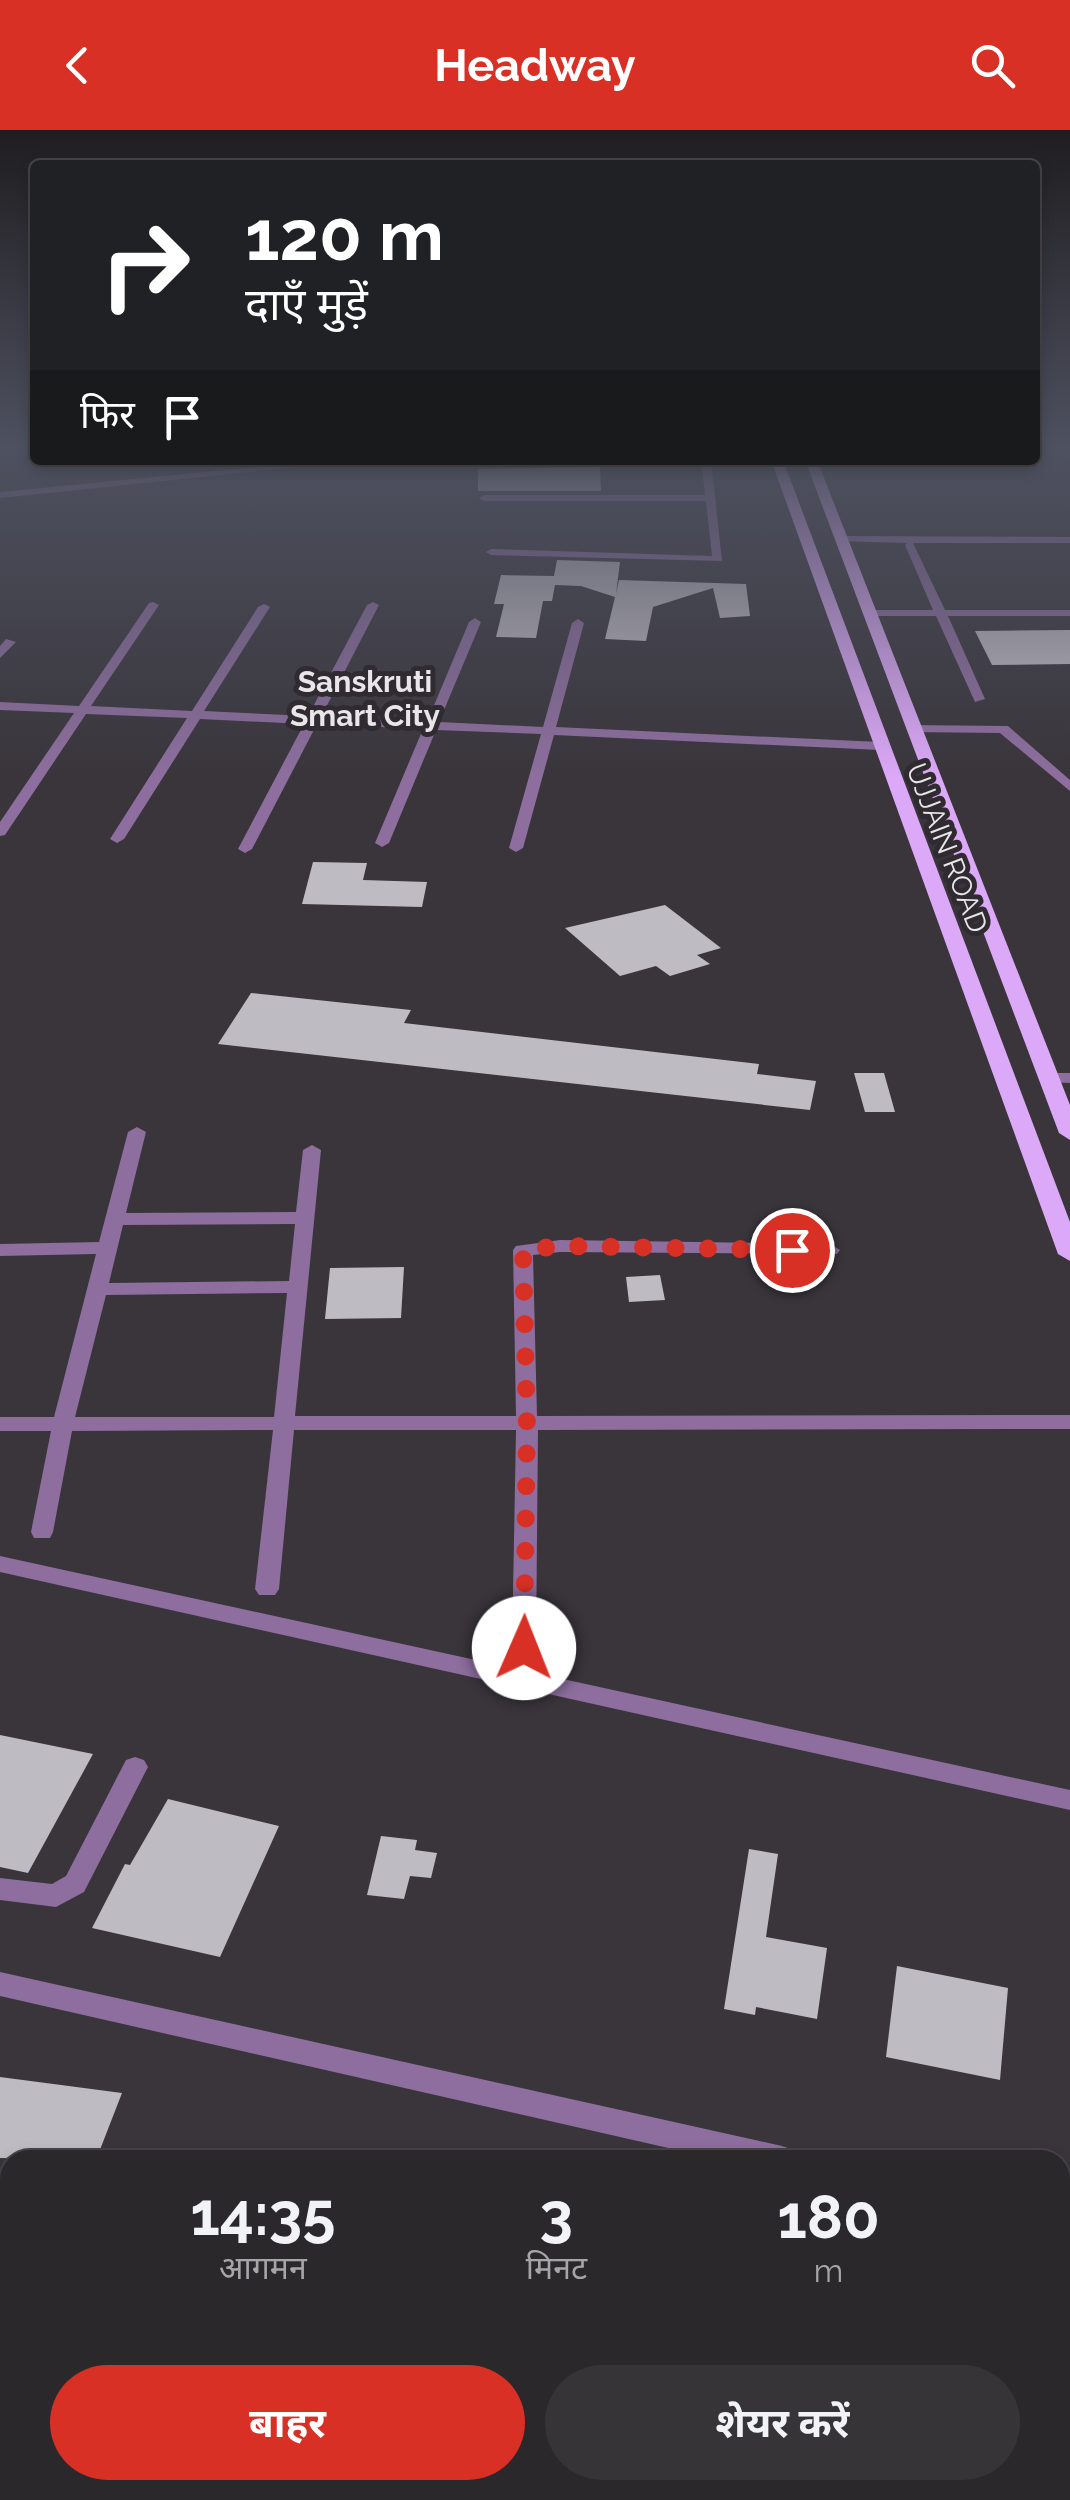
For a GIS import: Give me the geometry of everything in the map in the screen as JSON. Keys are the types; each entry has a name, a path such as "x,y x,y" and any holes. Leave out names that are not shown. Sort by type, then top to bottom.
{"main road":[{"name":"UJJAIN ROAD","path":"811,556 1070,1254"},
{"name":"UJJAIN ROAD","path":"847,556 1070,1133"}],"street":[{"path":"608,556 718,559 718,556"},
{"path":"915,556 979,699"},
{"path":"0,832 152,605"},
{"path":"245,849 373,606"},
{"path":"116,839 264,607"},
{"path":"871,618 1032,618 1070,613"},
{"path":"1032,618 1070,624"},
{"path":"382,843 475,622"},
{"path":"516,848 578,622"},
{"path":"0,654 10,642"},
{"path":"0,706 880,746"},
{"path":"912,728 1002,730 1070,786"},
{"path":"1049,1078 1070,1078"},
{"path":"42,1532 63,1424 138,1132"},
{"path":"267,1589 312,1150"},
{"path":"116,1219 304,1218"},
{"path":"524,1648 527,1426 523,1250 560,1246 830,1250"},
{"path":"0,1250 110,1248"},
{"path":"97,1289 297,1288"},
{"path":"0,1424 1070,1422"},
{"path":"0,1564 1070,1800"},
{"path":"0,1889 56,1896 75,1884 135,1768"},
{"path":"0,1984 738,2150"}],"building":[{"path":"557,560 620,562 616,594 619,580 746,584 750,616 720,618 713,588 653,607 646,641 605,639 615,597 581,586 555,585 552,601 543,601 536,638 496,637 504,604 494,604 501,575 554,576"},
{"path":"1070,630 1070,664 992,665 975,631"},
{"path":"313,862 367,863 363,880 427,882 422,907 302,904"},
{"path":"665,905 721,948 697,955 710,964 670,976 656,966 620,976 565,928"},
{"path":"251,993 411,1010 404,1023 759,1064 757,1074 816,1081 810,1110 218,1044"},
{"path":"854,1073 884,1073 895,1112 865,1112"},
{"path":"404,1267 401,1318 325,1319 330,1268"},
{"path":"660,1275 665,1300 629,1302 626,1277"},
{"path":"0,1735 93,1754 28,1873 0,1867"},
{"path":"168,1799 279,1826 220,1957 92,1928 125,1864 130,1865"},
{"path":"381,1836 417,1840 415,1850 437,1853 431,1878 410,1876 404,1899 367,1895"},
{"path":"749,1849 778,1854 766,1937 827,1948 817,2019 756,2007 755,2015 724,2009"},
{"path":"897,1966 1008,1988 1000,2080 886,2057"},
{"path":"0,2077 122,2093 100,2150 0,2150"}],"district":[{"name":"Sanskruti Smart City","path":"365,698"}],"route":[{"path":"524,1648 527,1426 523,1250 536,1246 792,1250"}]}
